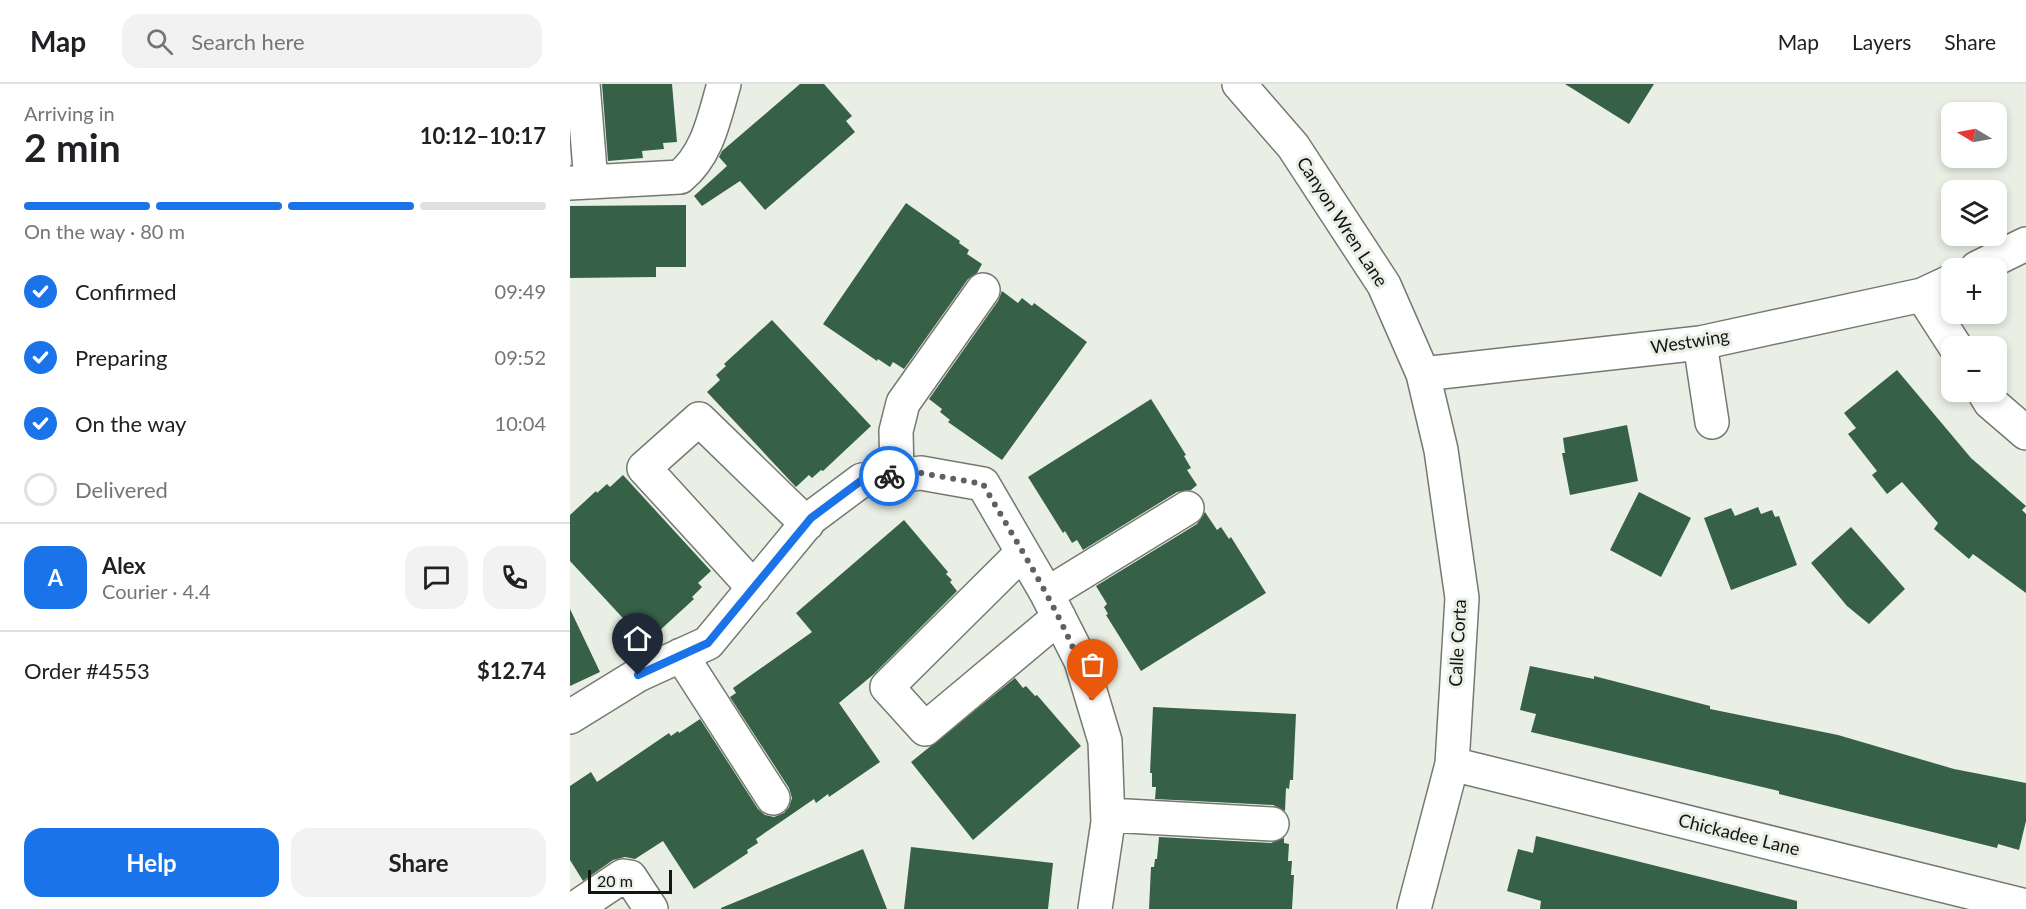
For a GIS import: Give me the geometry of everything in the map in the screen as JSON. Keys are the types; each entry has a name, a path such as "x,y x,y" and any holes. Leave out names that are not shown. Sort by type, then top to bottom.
{"street":[{"path":"583,84 581,182 680,177 692,167 705,147 724,84"},
{"name":"Canyon Wren Lane","path":"1239,84 1293,146 1384,285 1423,375"},
{"path":"1997,258 2026,244"},
{"name":"Westwing","path":"1423,375 1700,343 1922,295 1941,286"},
{"path":"897,475 896,431 903,403 983,290"},
{"path":"1922,295 1949,336"},
{"path":"1700,343 1712,422"},
{"name":"Calle Corta","path":"1414,909 1452,764 1462,598 1441,450 1423,375"},
{"path":"1990,402 2026,433"},
{"path":"754,588 644,468 699,419 807,524"},
{"path":"570,717 638,675 708,643 807,524 862,480 921,473 983,484 1053,605 1081,661 1105,741 1108,815 1095,909"},
{"path":"1022,553 886,687 925,729 1053,605 1187,508"},
{"path":"681,655 773,798"},
{"name":"Chickadee Lane","path":"1452,764 2026,906"},
{"path":"1108,815 1272,824"},
{"path":"574,909 623,876 630,877 651,909"}],"building":[{"path":"602,84 672,84 677,142 663,143 664,149 642,151 643,158 608,161"},
{"path":"800,84 824,84 852,116 846,121 855,132 765,210 740,181 702,206 694,196 727,166 719,157 722,151"},
{"path":"1565,84 1654,84 1629,124"},
{"path":"906,203 960,241 959,243 969,250 967,254 982,264 977,273 968,279 904,369 893,362 890,367 878,359 877,361 823,324"},
{"path":"686,205 686,267 656,267 656,277 570,278 570,206"},
{"path":"1002,291 1018,303 1022,298 1032,306 1034,303 1087,342 1002,460 948,422 950,420 940,412 942,409 929,399 998,301"},
{"path":"772,320 871,426 823,471 821,470 812,478 809,475 796,487 707,392 720,380 716,375 726,366 724,364"},
{"path":"1897,370 1971,458 2026,506 2022,510 2026,514 2026,593 1973,554 1969,559 1934,529 1938,523 1902,482 1887,494 1872,475 1877,471 1848,434 1856,428 1844,413"},
{"path":"1151,399 1186,455 1184,456 1191,468 1187,470 1197,485 1191,490 1177,492 1083,550 1077,540 1072,543 1065,531 1063,533 1028,477"},
{"path":"1627,425 1638,481 1570,495 1562,453 1565,453 1563,438"},
{"path":"623,475 711,571 698,583 702,587 692,597 694,599 646,643 570,561 570,515 596,491 597,493 607,484 610,487"},
{"path":"1639,492 1691,518 1661,577 1610,550"},
{"path":"1758,507 1761,514 1772,510 1775,517 1779,516 1797,565 1731,590 1704,518 1731,508 1735,516"},
{"path":"1205,512 1217,530 1221,527 1229,539 1231,537 1266,593 1141,671 1106,615 1108,614 1104,607 1107,604 1096,586 1197,524"},
{"path":"904,520 948,572 946,574 957,591 874,674 839,703 880,762 829,797 828,794 816,803 814,799 756,839 758,843 747,850 748,853 694,889 663,841 635,859 625,857 613,860 583,881 570,860 570,786 591,772 597,782 669,733 671,736 678,731 679,733 700,719 758,809 765,815 774,817 784,813 792,798 789,788 730,697 736,693 733,688 812,632 796,613"},
{"path":"1851,527 1905,589 1869,624 1847,606 1811,563"},
{"path":"570,609 600,672 570,686"},
{"path":"1530,666 1594,679 1594,676 1710,706 1710,709 1838,735 1954,769 2026,783 2026,821 2019,850 1998,844 1997,848 1779,794 1779,791 1531,732 1536,714 1520,710"},
{"path":"1015,678 1023,688 1026,686 1035,696 1037,695 1081,746 973,840 911,762"},
{"path":"1153,707 1296,714 1293,780 1290,780 1289,789 1286,788 1285,811 1273,805 1155,799 1156,787 1152,787 1152,773 1150,773"},
{"path":"1536,836 1797,901 1797,909 1540,909 1541,901 1507,891 1518,849 1533,853"},
{"path":"1159,837 1271,843 1284,838 1284,843 1289,844 1288,861 1292,861 1291,875 1294,875 1292,909 1149,909 1151,867 1154,867 1155,859 1157,859"},
{"path":"911,847 1053,863 1048,909 904,909"},
{"path":"863,849 887,909 721,909 721,908"}],"way so far":[{"path":"889,476 921,473 983,484 1059,617 1081,661 1093,701"}],"route":[{"path":"638,675 708,643 811,518 862,480 889,476"}]}
